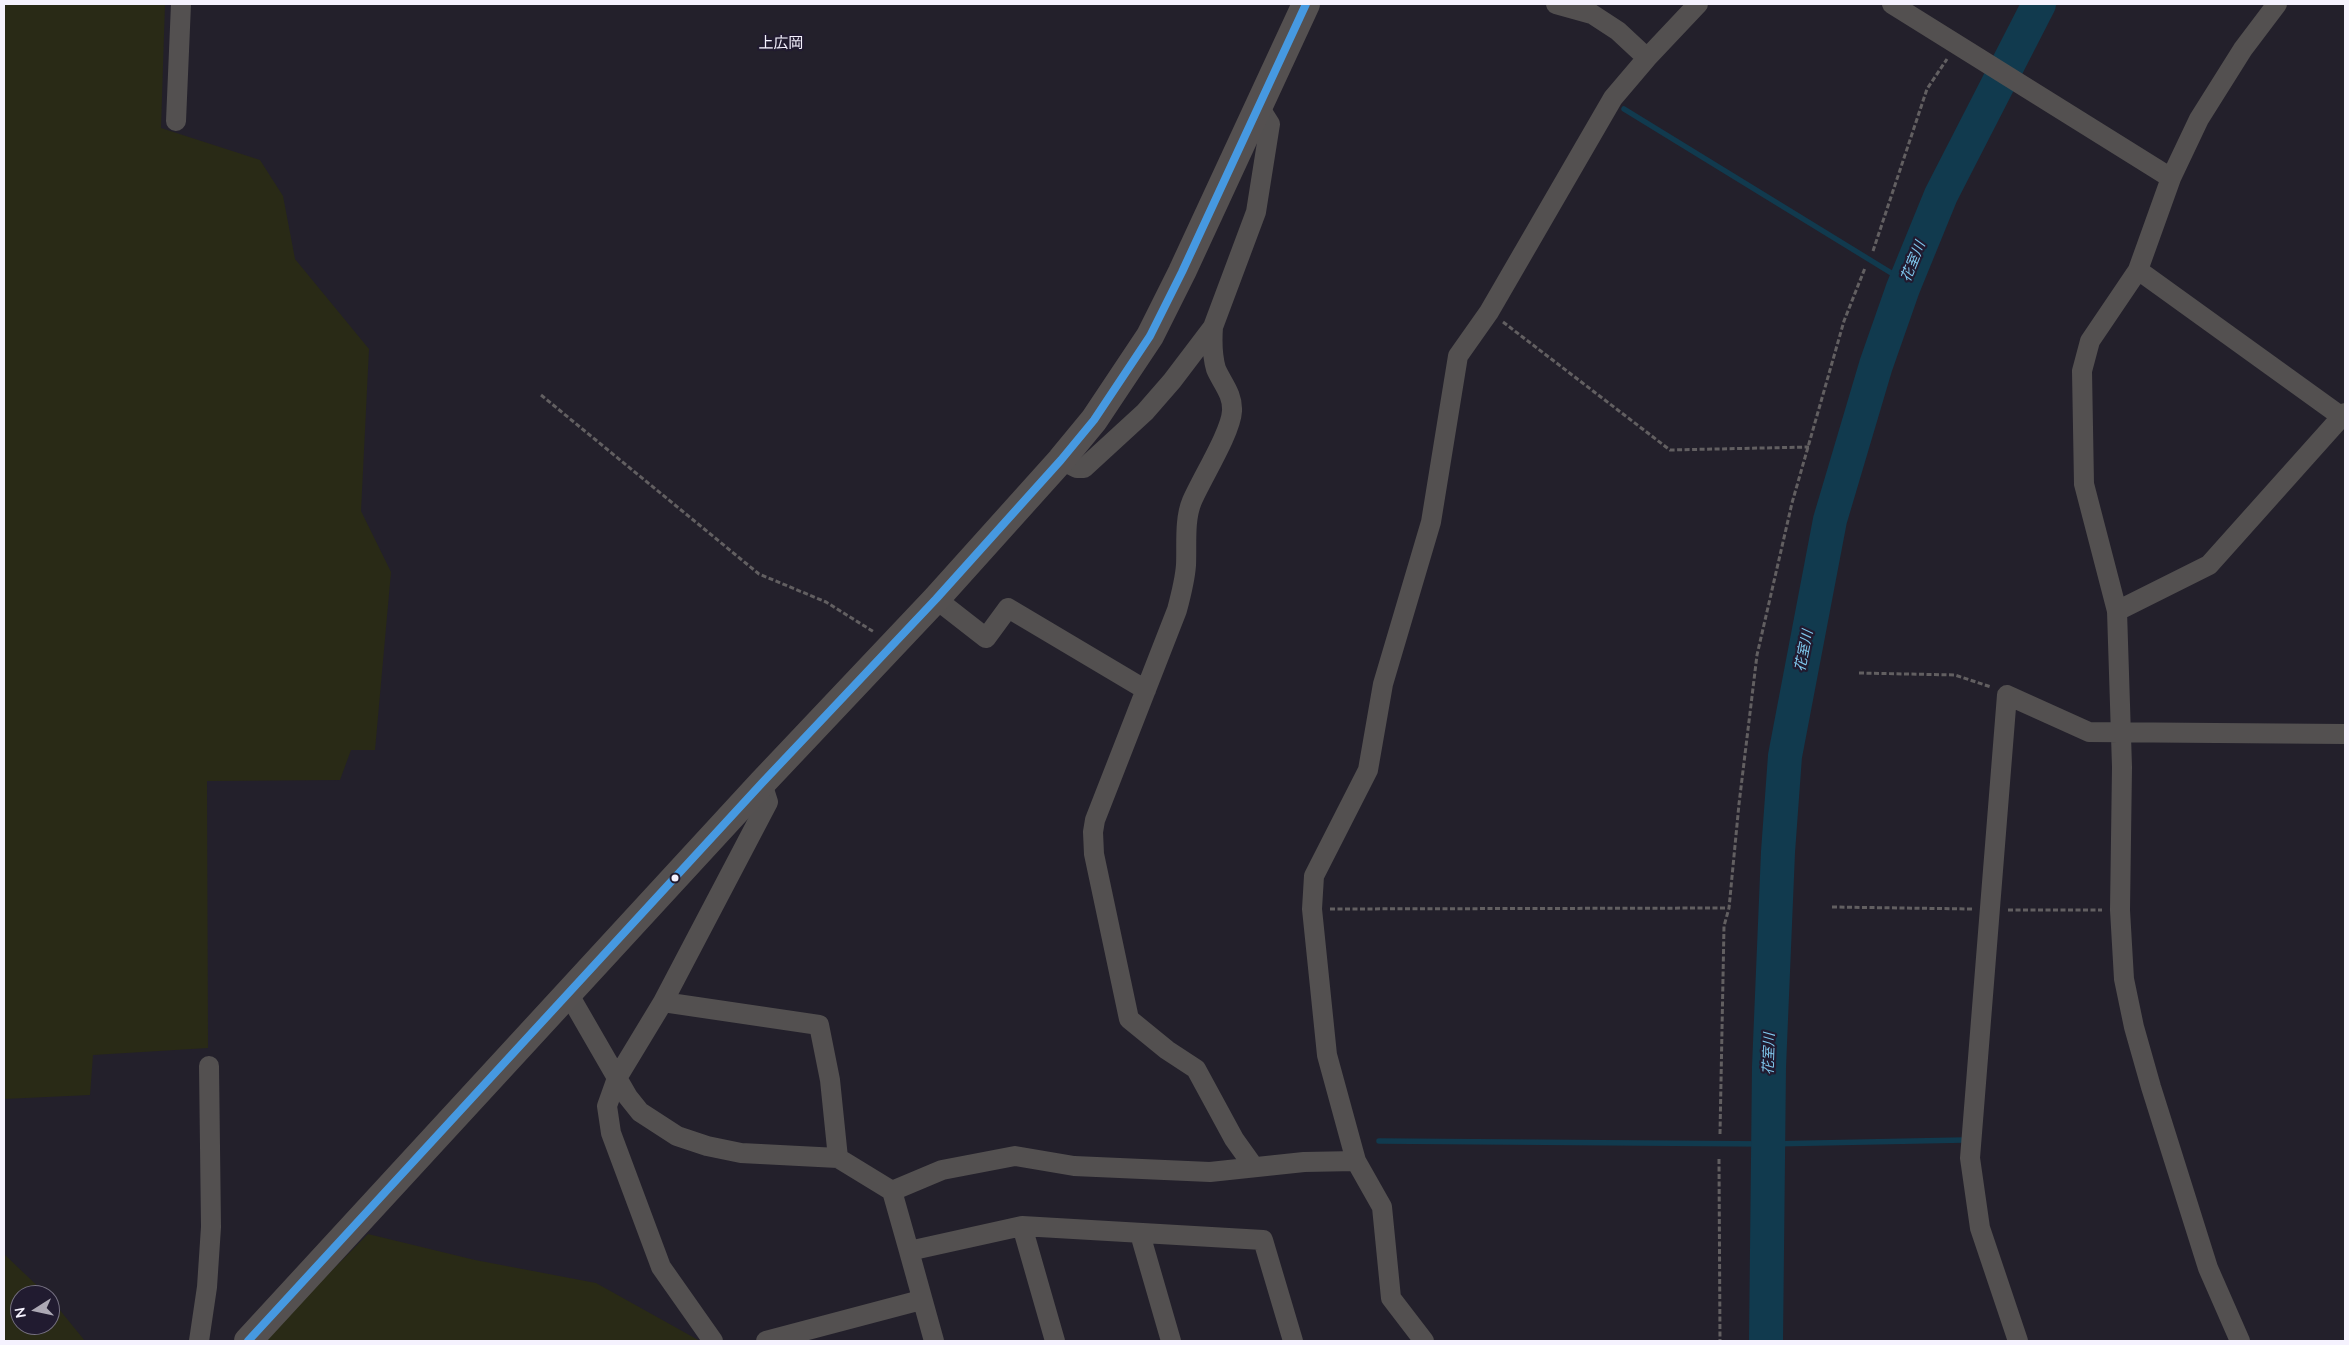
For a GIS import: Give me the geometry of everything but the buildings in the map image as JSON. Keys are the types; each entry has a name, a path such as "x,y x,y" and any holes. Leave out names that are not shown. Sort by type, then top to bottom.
{"main road":[{"path":"248,1341 762,783 936,599 1061,460 1124,377 1150,336 1182,272 1306,4"}],"street":[{"path":"176,121 181,4"},
{"path":"1556,4 1592,14 1618,31 1646,58"},
{"path":"1424,1341 1391,1298 1382,1207 1356,1161 1327,1055 1312,909 1314,876 1368,770 1383,684 1431,522 1458,356 1490,312 1613,98 1646,58 1698,4"},
{"path":"1892,4 2171,178"},
{"path":"2240,1341 2208,1268 2134,1027 2124,979 2120,910 2121,733 2117,611 2084,484 2082,371 2090,341 2138,270 2171,178 2199,119 2243,49 2277,4"},
{"path":"1061,460 1077,468 1084,468 1150,406 1172,381 1213,327 1256,212 1270,124 1258,105"},
{"path":"2117,611 2209,565 2344,415 2138,270"},
{"path":"1213,327 1213,355 1217,369 1227,389 1232,413 1230,422 1191,503 1183,589 1146,690 1094,820 1094,854 1129,1019 1167,1050 1196,1069 1234,1139 1254,1167"},
{"path":"936,599 986,638 1008,608 1146,690"},
{"path":"2018,1341 1980,1228 1970,1158 2007,695 2089,732 2345,734"},
{"path":"713,1341 661,1267 611,1133 606,1106 616,1078 663,1002 768,802 762,783"},
{"path":"568,993 616,1078 640,1112 676,1136 707,1146 740,1153 838,1158 892,1192 934,1341"},
{"path":"663,1002 819,1025 830,1080 838,1158"},
{"path":"199,1341 207,1287 211,1227 209,1066"},
{"path":"892,1192 942,1170 1015,1156 1074,1166 1210,1172 1304,1162 1356,1161"},
{"path":"909,1251 1022,1226 1263,1240 1293,1341"},
{"path":"1022,1226 1055,1341"},
{"path":"1140,1234 1171,1341"},
{"path":"766,1341 921,1300"}],"path":[{"path":"1873,251 1928,89 1956,44"},
{"path":"1720,1134 1724,926 1729,908 1739,804 1758,655 1792,503 1844,321 1864,268"},
{"path":"1490,312 1670,450 1809,447"},
{"path":"541,395 759,574 826,602 893,644"},
{"path":"1859,673 1955,675 1989,686 2007,695"},
{"path":"1832,907 2120,910"},
{"path":"1312,909 1729,908"},
{"path":"1719,1158 1720,1341"}],"green space":[{"path":"4,4 165,4 161,128 260,160 283,196 295,259 369,349 361,511 391,572 375,750 351,750 340,780 207,781 208,1048 93,1055 90,1095 4,1099"},
{"path":"368,1234 475,1260 596,1283 700,1341 262,1341"},
{"path":"4,1254 37,1285 10,1285 10,1335 60,1335 60,1310 85,1341 4,1341"}],"waterway":[{"name":"花室川","path":"1766,1341 1769,1067 1778,852 1785,756 1830,520 1876,365 1903,288 1941,195 2039,4"},
{"path":"1624,109 1906,282"},
{"path":"1379,1141 1768,1144 1964,1140"}],"transit line":[{"path":"248,1341 762,783 936,599 1061,460 1094,420 1150,336 1182,272 1306,4"}],"district":[{"name":"上広岡","path":"781,44"}]}
